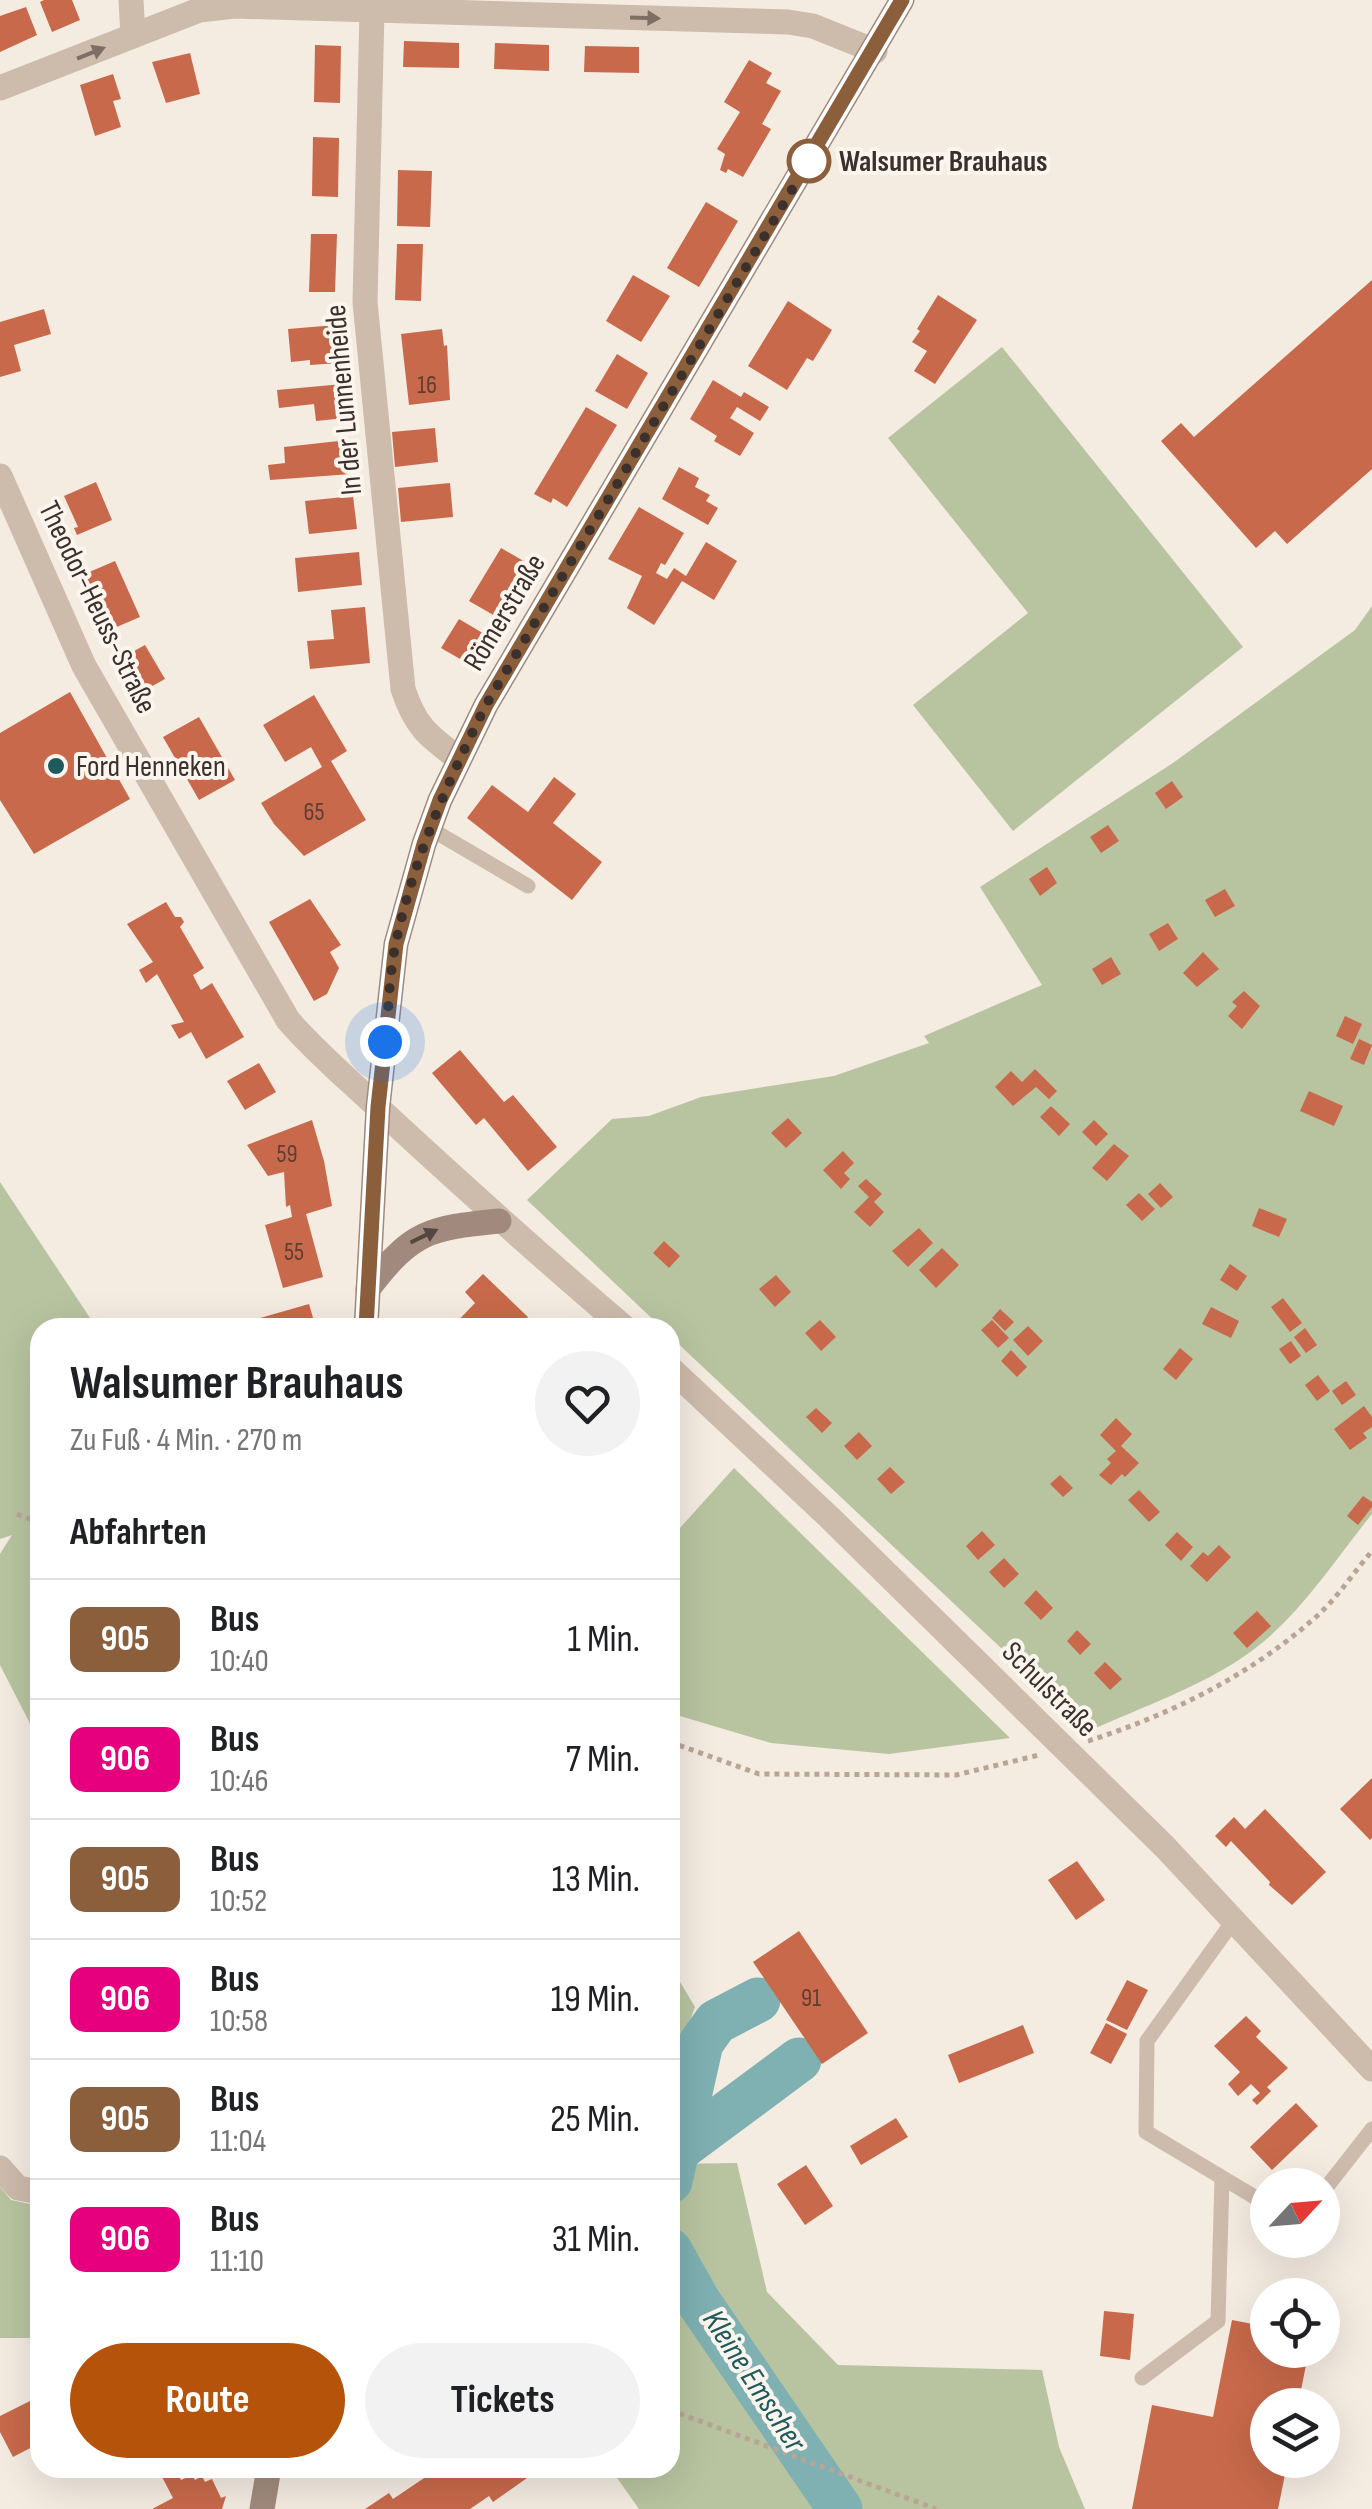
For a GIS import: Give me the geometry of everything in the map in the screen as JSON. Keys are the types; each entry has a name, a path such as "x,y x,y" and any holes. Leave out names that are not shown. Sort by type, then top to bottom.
{"street":[{"path":"131,0 133,36"},
{"name":"Römerstraße","path":"366,1318 378,1107 396,944 430,828 486,705 902,0"},
{"path":"0,88 199,10 234,6 788,22 813,26 874,51"},
{"name":"In der Lunnenheide","path":"372,11 365,302 402,688 410,712 424,733 460,759"},
{"name":"Theodor-Heuss-Straße","path":"0,476 84,666 267,987 288,1020 320,1057 378,1107"},
{"path":"378,1107 499,1221 613,1318"},
{"path":"368,1288 396,1252 418,1237 438,1229 499,1221"},
{"name":"Schulstraße","path":"680,1377 1065,1748 1234,1920 1372,2069"},
{"path":"0,2168 18,2188 30,2190"},
{"path":"262,2509 267,2478"}],"lane":[{"path":"430,828 528,886"},
{"path":"1234,1920 1147,2041 1146,2132 1250,2194"},
{"path":"1340,2170 1372,2129"},
{"path":"1142,2378 1218,2321 1222,2178"}],"path":[{"path":"16,1514 30,1519"},
{"path":"680,1746 759,1774 851,1776 956,1775 1065,1748 1146,1722 1218,1688 1319,1614 1372,1551"},
{"path":"680,2414 936,2509"}],"green space":[{"path":"1002,347 1243,647 1013,831 913,705 1028,613 888,438"},
{"path":"1372,606 1372,1514 1300,1606 1249,1653 1191,1686 1089,1731 680,1345 680,1318 652,1318 527,1200 612,1119 649,1116 701,1097 834,1076 929,1043 924,1036 1042,985 980,887 1173,763 1355,630"},
{"path":"0,1182 90,1318 30,1318 30,1724 0,1665 0,1554 12,1535 0,1539"},
{"path":"734,1468 1010,1738 889,1754 771,1743 680,1716 680,1528"},
{"path":"680,1982 695,2007 680,2048"},
{"path":"737,2163 767,2292 838,2365 1042,2370 1059,2447 1085,2509 639,2509 617,2478 680,2478 680,2164"},
{"path":"0,2187 11,2200 30,2204 30,2338 0,2338"}],"building":[{"path":"72,0 80,20 52,32 40,2"},
{"path":"26,7 37,35 0,52 0,16"},
{"path":"404,41 459,43 459,68 403,67"},
{"path":"495,43 549,45 549,71 494,69"},
{"path":"315,45 341,46 340,103 314,102"},
{"path":"585,46 639,47 639,73 584,72"},
{"path":"190,53 200,94 166,103 152,62"},
{"path":"749,60 772,73 766,83 781,91 762,124 771,129 743,177 728,169 726,173 720,170 725,154 717,149 740,112 724,102"},
{"path":"113,74 121,99 113,101 121,127 95,136 80,85"},
{"path":"313,137 339,138 338,197 312,196"},
{"path":"398,170 432,171 430,227 397,226"},
{"path":"706,202 738,221 699,287 667,268"},
{"path":"311,234 337,234 335,292 309,292"},
{"path":"397,244 423,244 421,301 395,300"},
{"path":"633,275 670,296 641,342 606,321"},
{"path":"1372,280 1372,469 1287,544 1275,531 1256,548 1161,441 1181,423 1194,437"},
{"path":"938,295 977,320 935,384 914,371 927,351 912,342"},
{"path":"788,301 832,330 813,361 807,358 787,390 748,366"},
{"path":"44,309 51,334 14,345 21,371 0,377 0,322"},
{"path":"336,325 340,363 291,362 288,329"},
{"path":"442,329 444,346 447,345 450,400 409,405 401,334"},
{"path":"617,354 648,373 627,409 595,391"},
{"path":"713,380 741,397 744,392 769,407 760,421 737,407 730,418 754,433 740,456 714,441 717,436 690,419"},
{"path":"343,384 346,418 316,421 314,404 279,408 277,390"},
{"path":"586,407 617,425 567,507 553,498 551,503 534,494"},
{"path":"435,428 438,462 395,467 392,432"},
{"path":"348,440 351,474 270,480 268,465 285,463 284,447"},
{"path":"679,467 699,478 695,487 710,495 706,501 718,508 708,525 662,499"},
{"path":"96,482 112,520 77,535 74,528 78,527 64,496"},
{"path":"450,483 453,517 401,522 398,488"},
{"path":"353,496 357,529 309,534 305,501"},
{"path":"639,507 684,533 656,573 667,579 674,568 686,576 706,542 737,561 714,600 682,581 654,625 627,608 642,576 608,559"},
{"path":"501,548 534,567 502,620 469,601"},
{"path":"359,552 362,585 298,592 295,558"},
{"path":"115,561 140,617 105,632 80,576"},
{"path":"365,607 370,663 310,669 307,641 334,639 331,610"},
{"path":"459,619 491,638 474,667 441,648"},
{"path":"145,645 165,679 138,694 118,660"},
{"name":"Ford Henneken","path":"70,692 130,799 34,854 0,800 0,733"},
{"path":"314,695 347,751 331,761 366,820 304,856 274,824 261,803 322,767 311,747 285,762 263,725"},
{"path":"199,717 235,780 199,800 163,737"},
{"path":"554,777 576,794 553,823 602,862 572,900 467,818 492,785 528,812"},
{"path":"1172,781 1183,797 1166,809 1155,793"},
{"path":"1108,825 1119,841 1101,853 1090,837"},
{"path":"1047,867 1057,883 1040,896 1029,879"},
{"path":"1225,889 1235,906 1215,917 1205,900"},
{"path":"310,899 341,945 330,952 339,968 327,994 314,1001 269,922"},
{"path":"166,902 175,917 184,922 180,927 204,968 193,975 201,990 212,983 244,1037 206,1059 191,1032 179,1039 171,1025 184,1022 157,974 146,983 139,970 153,962 127,924"},
{"path":"1168,923 1178,939 1159,951 1149,934"},
{"path":"1203,952 1219,969 1197,987 1183,973"},
{"path":"1111,957 1121,974 1102,985 1092,969"},
{"path":"1244,991 1260,1006 1242,1029 1228,1016 1237,1006 1232,1002"},
{"path":"1345,1016 1362,1024 1353,1044 1336,1036"},
{"path":"1359,1039 1372,1045 1364,1065 1350,1059"},
{"path":"460,1050 504,1102 513,1095 557,1147 528,1171 484,1118 476,1125 432,1073"},
{"path":"259,1063 276,1092 245,1110 227,1081"},
{"path":"1035,1069 1057,1091 1049,1099 1036,1087 1013,1106 995,1087 1011,1071 1022,1082"},
{"path":"1309,1091 1343,1106 1334,1126 1300,1111"},
{"path":"1051,1106 1070,1124 1059,1136 1040,1117"},
{"path":"788,1118 802,1133 786,1148 771,1133"},
{"path":"312,1120 332,1206 306,1214 323,1277 283,1288 265,1225 292,1217 290,1205 286,1207 284,1172 268,1176 247,1145"},
{"path":"1094,1120 1108,1134 1096,1146 1082,1132"},
{"path":"1114,1144 1129,1156 1107,1181 1092,1168"},
{"path":"843,1151 854,1163 844,1173 850,1179 841,1189 823,1170"},
{"path":"866,1179 882,1194 874,1202 884,1212 870,1227 854,1212 869,1197 858,1186"},
{"path":"1160,1183 1173,1197 1161,1208 1148,1194"},
{"path":"1139,1193 1155,1209 1142,1221 1126,1205"},
{"path":"1259,1208 1287,1219 1279,1237 1252,1226"},
{"path":"919,1228 933,1243 908,1267 892,1251"},
{"path":"664,1241 680,1256 669,1268 653,1253"},
{"path":"942,1248 959,1265 936,1288 919,1270"},
{"path":"1230,1264 1247,1276 1237,1291 1220,1280"},
{"path":"483,1274 528,1317 461,1318 475,1303 465,1292"},
{"path":"776,1275 791,1292 775,1307 759,1289"},
{"path":"1283,1298 1302,1323 1290,1332 1271,1307"},
{"path":"309,1304 313,1318 260,1318"},
{"path":"1211,1307 1239,1321 1231,1338 1202,1324"},
{"path":"1000,1309 1014,1322 1005,1331 992,1318"},
{"path":"820,1320 836,1337 821,1351 805,1333"},
{"path":"992,1320 1009,1338 998,1348 981,1330"},
{"path":"1028,1326 1043,1341 1028,1356 1013,1340"},
{"path":"1305,1328 1317,1345 1306,1353 1294,1337"},
{"path":"1291,1341 1301,1356 1290,1364 1279,1349"},
{"path":"1180,1348 1193,1359 1176,1380 1163,1369"},
{"path":"1011,1350 1027,1367 1017,1377 1001,1361"},
{"path":"1318,1375 1330,1391 1317,1401 1305,1385"},
{"path":"1346,1381 1356,1395 1342,1405 1332,1391"},
{"path":"1364,1406 1372,1417 1372,1427 1363,1433 1367,1438 1350,1450 1334,1429"},
{"path":"816,1408 832,1423 822,1433 806,1417"},
{"path":"1116,1418 1132,1434 1121,1446 1139,1463 1111,1485 1099,1475 1116,1451 1100,1435"},
{"path":"859,1432 872,1446 857,1460 844,1446"},
{"path":"890,1467 905,1482 891,1494 877,1479"},
{"path":"1060,1475 1073,1488 1063,1497 1050,1484"},
{"path":"1139,1490 1160,1512 1149,1522 1128,1500"},
{"path":"1363,1496 1372,1502 1372,1507 1358,1525 1347,1516"},
{"path":"982,1531 995,1545 978,1560 966,1546"},
{"path":"1177,1532 1193,1547 1181,1561 1165,1545"},
{"path":"1219,1545 1231,1557 1207,1582 1190,1566 1203,1552 1208,1556"},
{"path":"1004,1558 1019,1574 1004,1588 989,1572"},
{"path":"1036,1590 1053,1608 1041,1620 1024,1603"},
{"path":"1257,1611 1271,1626 1247,1648 1233,1633"},
{"path":"1077,1630 1091,1644 1080,1655 1067,1641"},
{"path":"1105,1662 1122,1679 1110,1690 1094,1673"},
{"path":"1372,1778 1372,1838 1370,1840 1340,1809"},
{"path":"1265,1809 1326,1872 1292,1905 1231,1841 1226,1847 1215,1836 1234,1817 1245,1829"},
{"path":"1077,1861 1105,1900 1076,1920 1048,1880"},
{"path":"799,1931 868,2033 822,2064 753,1962"},
{"path":"1127,1980 1148,1990 1127,2030 1106,2020"},
{"path":"1246,2016 1261,2031 1256,2037 1288,2068 1267,2087 1271,2091 1257,2105 1252,2100 1260,2093 1251,2084 1238,2096 1228,2084 1240,2072 1214,2046"},
{"path":"1106,2023 1127,2034 1111,2064 1090,2053"},
{"path":"1023,2025 1034,2053 959,2083 948,2055"},
{"path":"1296,2103 1318,2126 1274,2168 1250,2147"},
{"path":"896,2118 908,2137 861,2165 850,2146"},
{"path":"806,2165 833,2206 805,2225 777,2184"},
{"path":"1104,2311 1134,2314 1130,2360 1100,2356"},
{"path":"1232,2320 1250,2324 1250,2368 1305,2368 1301,2388 1250,2388 1250,2478 1284,2478 1278,2509 1132,2509 1152,2405 1213,2417"},
{"path":"30,2401 30,2448 13,2457 0,2432 0,2416"},
{"path":"163,2478 203,2478 205,2482 212,2479 221,2498 226,2496 222,2509 152,2509 173,2498"},
{"path":"424,2478 527,2478 493,2502 489,2496 470,2509 365,2509 389,2493 393,2499"}],"waterway":[{"name":"Kleine Emscher","path":"680,2136 701,2043 716,2022 758,2000"},
{"name":"Kleine Emscher","path":"680,2148 799,2060"},
{"name":"Kleine Emscher","path":"680,2269 840,2509"}],"bus line":[{"name":"905","path":"367,1318 378,1107 396,944 440,800 486,705 902,0"}],"place":[{"name":"Walsumer Brauhaus","path":"809,161"},
{"name":"Ford Henneken","path":"56,766"}],"route":[{"path":"385,1042 396,944 440,800 486,705 815,151 809,161"}]}
